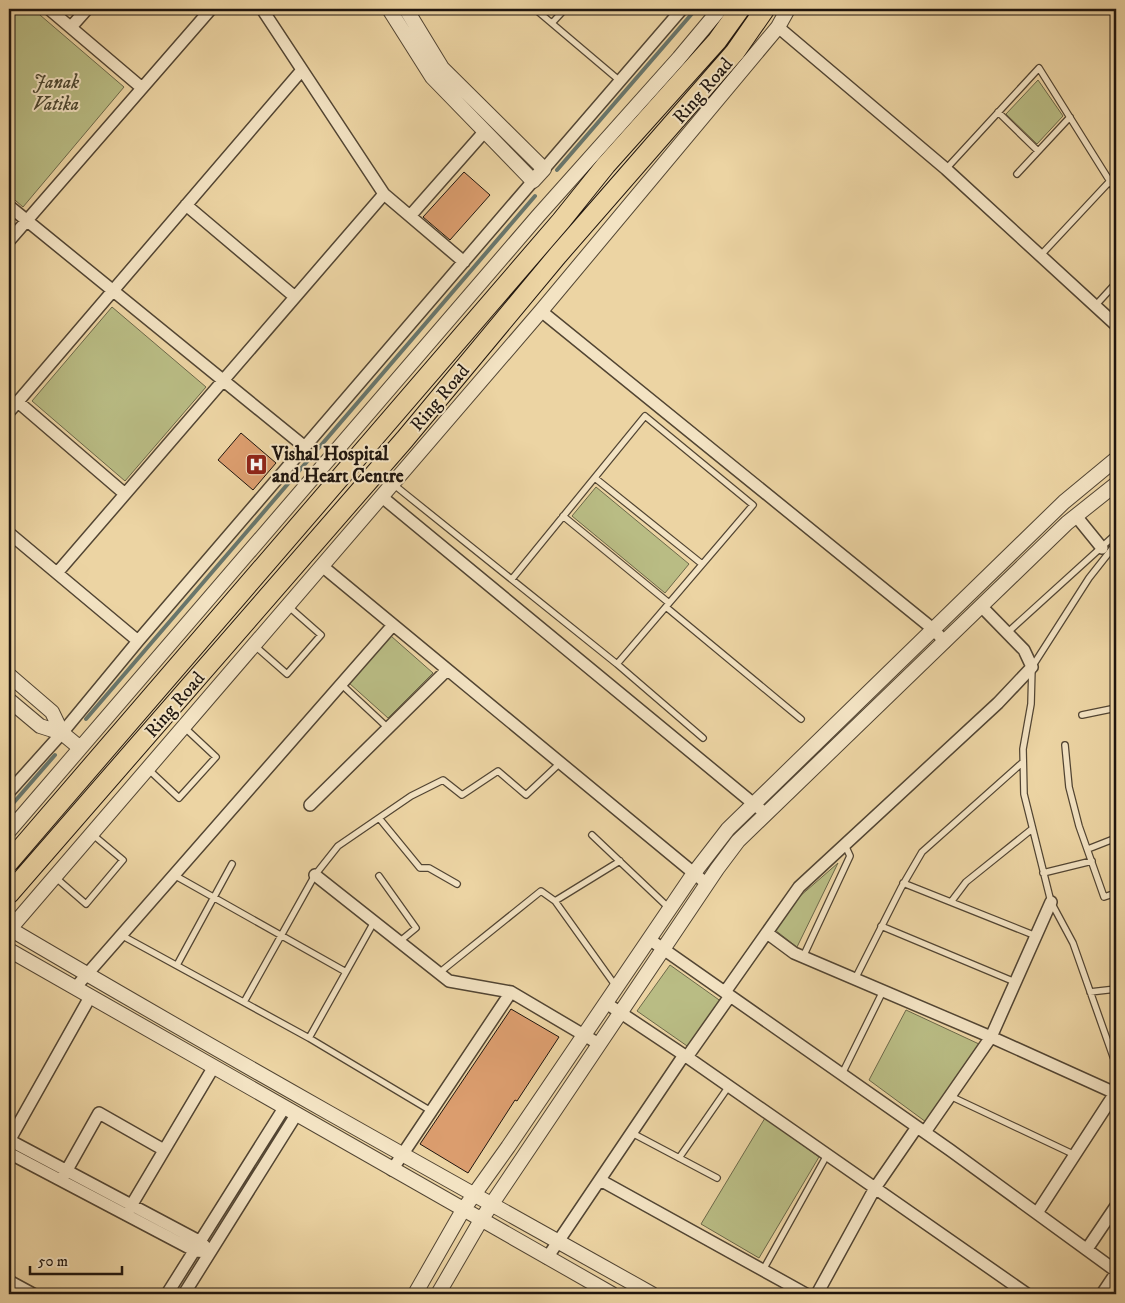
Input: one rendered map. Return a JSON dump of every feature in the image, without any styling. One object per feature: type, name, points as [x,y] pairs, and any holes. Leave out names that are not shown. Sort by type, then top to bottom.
[{"type":"highway","name":"Ring Road","points":[[9,862],[548,236],[606,165],[717,41],[740,9]]},
{"type":"highway","name":"Ring Road","points":[[9,894],[405,439],[558,255],[735,52],[764,9]]},
{"type":"street","points":[[49,9],[142,88]]},
{"type":"street","points":[[71,27],[86,9]]},
{"type":"street","points":[[9,242],[211,9]]},
{"type":"street","points":[[262,9],[384,194],[464,262]]},
{"type":"street","points":[[389,9],[432,77],[533,181]]},
{"type":"street","points":[[406,9],[442,68],[544,169]]},
{"type":"street","points":[[9,830],[538,216],[679,58],[720,9]]},
{"type":"street","points":[[652,1294],[402,1155],[10,930],[542,311],[778,26],[788,9]]},
{"type":"street","points":[[9,792],[62,733],[138,641],[620,81],[678,10]]},
{"type":"street","points":[[778,26],[946,169],[1116,325]]},
{"type":"street","points":[[9,412],[302,70]]},
{"type":"street","points":[[410,216],[485,132]]},
{"type":"street","points":[[56,573],[384,194]]},
{"type":"street","points":[[186,205],[295,297]]},
{"type":"street","points":[[9,206],[305,447]]},
{"type":"street","points":[[542,311],[933,629],[945,642]]},
{"type":"street","points":[[18,402],[125,494]]},
{"type":"street","points":[[415,1294],[463,1210],[694,873],[728,829],[1064,502],[1116,459]]},
{"type":"street","points":[[438,1294],[480,1220],[738,841],[1076,516],[1116,484]]},
{"type":"street","points":[[382,497],[766,814]]},
{"type":"street","points":[[1076,516],[1111,545]]},
{"type":"street","points":[[9,533],[138,641]]},
{"type":"street","points":[[322,566],[707,884]]},
{"type":"street","points":[[548,1258],[799,887],[998,703],[1032,667],[1024,650],[981,606]]},
{"type":"street","points":[[75,988],[393,625]]},
{"type":"street","points":[[310,805],[447,670]]},
{"type":"street","points":[[9,675],[52,712],[62,733],[79,748]]},
{"type":"street","points":[[9,700],[40,726],[62,733]]},
{"type":"street","points":[[315,875],[449,982],[511,992],[599,1044]]},
{"type":"street","points":[[817,1294],[874,1188],[950,1096],[991,1037],[1051,902]]},
{"type":"street","points":[[767,933],[794,953],[991,1037],[1116,1093],[1037,1213]]},
{"type":"street","points":[[649,939],[921,1130],[1116,1272],[1102,1294]]},
{"type":"street","points":[[9,950],[612,1294]]},
{"type":"street","points":[[392,1170],[511,992]]},
{"type":"street","points":[[90,997],[9,1141],[64,1176],[210,1252]]},
{"type":"street","points":[[606,1003],[729,1086],[1027,1294]]},
{"type":"street","points":[[129,1210],[213,1068]]},
{"type":"street","points":[[168,1294],[198,1246],[290,1112]]},
{"type":"street","points":[[184,1294],[290,1112]]},
{"type":"street","points":[[64,1176],[98,1113],[164,1150]]},
{"type":"street","points":[[9,1153],[64,1176]]},
{"type":"street","points":[[600,1180],[806,1294]]},
{"type":"street","points":[[1086,1249],[1116,1206]]},
{"type":"street","points":[[9,1280],[34,1294]]},
{"type":"lane","points":[[535,9],[620,81]]},
{"type":"lane","points":[[552,23],[565,9]]},
{"type":"lane","points":[[946,169],[1039,68],[1116,191]]},
{"type":"lane","points":[[998,112],[1038,150]]},
{"type":"lane","points":[[1017,174],[1070,117]]},
{"type":"lane","points":[[1040,256],[1110,181]]},
{"type":"lane","points":[[1095,306],[1116,283]]},
{"type":"lane","points":[[512,579],[645,416],[752,505],[617,664]]},
{"type":"lane","points":[[595,478],[702,564]]},
{"type":"lane","points":[[393,484],[617,664],[703,738]]},
{"type":"lane","points":[[563,516],[802,719]]},
{"type":"lane","points":[[1116,534],[1111,545],[1032,667],[1031,704],[1023,749],[1024,794],[1051,902],[1072,943],[1116,1064]]},
{"type":"lane","points":[[1007,633],[1111,545]]},
{"type":"lane","points":[[254,646],[287,674],[321,635],[288,606]]},
{"type":"lane","points":[[341,684],[388,728]]},
{"type":"lane","points":[[1082,715],[1116,708]]},
{"type":"lane","points":[[148,769],[178,798],[216,757],[184,727]]},
{"type":"lane","points":[[1065,745],[1069,787],[1088,849],[1104,897],[1115,893],[1116,901]]},
{"type":"lane","points":[[855,979],[922,852],[1023,762]]},
{"type":"lane","points":[[244,1002],[315,875],[338,846],[411,796],[443,780],[462,795],[498,771],[526,795],[560,763]]},
{"type":"lane","points":[[378,818],[420,868],[429,868],[457,884]]},
{"type":"lane","points":[[951,902],[966,882],[1032,829]]},
{"type":"lane","points":[[55,877],[86,904],[99,890],[124,860],[92,834]]},
{"type":"lane","points":[[592,835],[670,909]]},
{"type":"lane","points":[[1088,849],[1116,838]]},
{"type":"lane","points":[[803,956],[850,856],[845,845]]},
{"type":"lane","points":[[556,901],[620,861]]},
{"type":"lane","points":[[1043,873],[1092,861]]},
{"type":"lane","points":[[177,966],[232,864]]},
{"type":"lane","points":[[174,875],[346,972]]},
{"type":"lane","points":[[379,876],[416,928],[399,942]]},
{"type":"lane","points":[[904,883],[1036,936]]},
{"type":"lane","points":[[439,974],[541,891],[556,901],[617,987]]},
{"type":"lane","points":[[309,1038],[374,922]]},
{"type":"lane","points":[[882,926],[1015,982]]},
{"type":"lane","points":[[121,935],[309,1038],[432,1111]]},
{"type":"lane","points":[[1090,992],[1116,989]]},
{"type":"lane","points":[[842,1074],[883,991]]},
{"type":"lane","points":[[679,1158],[729,1086]]},
{"type":"lane","points":[[950,1096],[1075,1156]]},
{"type":"lane","points":[[632,1132],[717,1178]]},
{"type":"lane","points":[[763,1270],[827,1155]]},
{"type":"green space","name":"Janak Vatika","points":[[9,9],[33,9],[124,87],[23,207],[9,195]]},
{"type":"green space","points":[[1038,80],[1063,116],[1037,144],[1006,114]]},
{"type":"green space","points":[[112,307],[206,387],[125,481],[32,401]]},
{"type":"green space","points":[[596,487],[689,564],[665,593],[572,516]]},
{"type":"green space","points":[[391,636],[433,673],[388,718],[349,683]]},
{"type":"green space","points":[[838,863],[797,947],[775,930],[799,897]]},
{"type":"green space","points":[[670,965],[722,1002],[690,1048],[637,1011]]},
{"type":"green space","points":[[906,1010],[979,1044],[926,1122],[869,1080]]},
{"type":"green space","points":[[765,1118],[819,1157],[759,1258],[701,1224]]},
{"type":"building","points":[[464,172],[490,195],[450,240],[423,217]]},
{"type":"building","points":[[241,433],[276,463],[253,490],[218,460]]},
{"type":"building","points":[[511,1009],[559,1037],[517,1101],[515,1100],[468,1173],[420,1144]]},
{"type":"waterway","points":[[557,170],[696,9]]},
{"type":"waterway","points":[[86,719],[535,196]]},
{"type":"waterway","points":[[9,808],[55,755]]},
{"type":"place","name":"Vishal Hospital and Heart Centre","points":[[256,464]]}]
